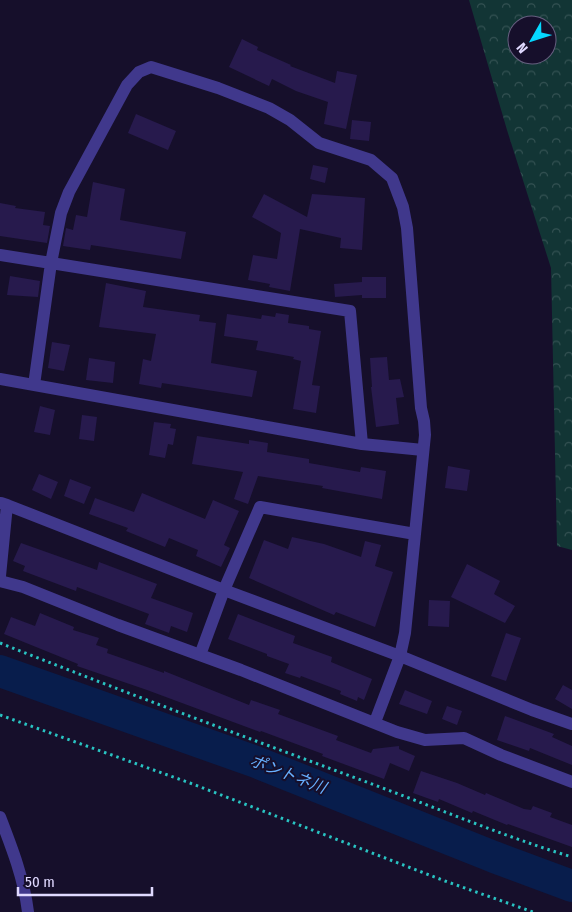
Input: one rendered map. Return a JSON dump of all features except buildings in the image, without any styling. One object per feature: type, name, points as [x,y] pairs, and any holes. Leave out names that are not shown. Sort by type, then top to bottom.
[{"type":"street","points":[[34,385],[51,263],[61,213],[69,192],[127,84],[139,72],[151,67],[218,88],[269,108],[290,120],[319,143],[371,160],[392,178],[397,187],[407,228],[420,408],[424,421],[423,450],[405,633],[400,656],[375,722]]},
{"type":"street","points":[[0,255],[350,311],[362,444]]},
{"type":"street","points":[[0,379],[362,444],[423,450]]},
{"type":"street","points":[[0,576],[3,503],[572,724]]},
{"type":"street","points":[[200,655],[224,590],[260,507],[415,534]]},
{"type":"street","points":[[0,581],[200,655],[397,732],[425,740],[464,738],[501,755],[572,782]]},
{"type":"street","points":[[0,817],[18,866],[28,912]]},
{"type":"path","points":[[0,644],[504,835],[572,857]]},
{"type":"path","points":[[0,714],[190,783],[445,881],[533,912]]},
{"type":"green space","points":[[469,0],[572,0],[572,550],[557,546],[551,268],[507,130]]},
{"type":"waterway","name":"ポントネ川","points":[[0,671],[256,762],[572,886]]}]
